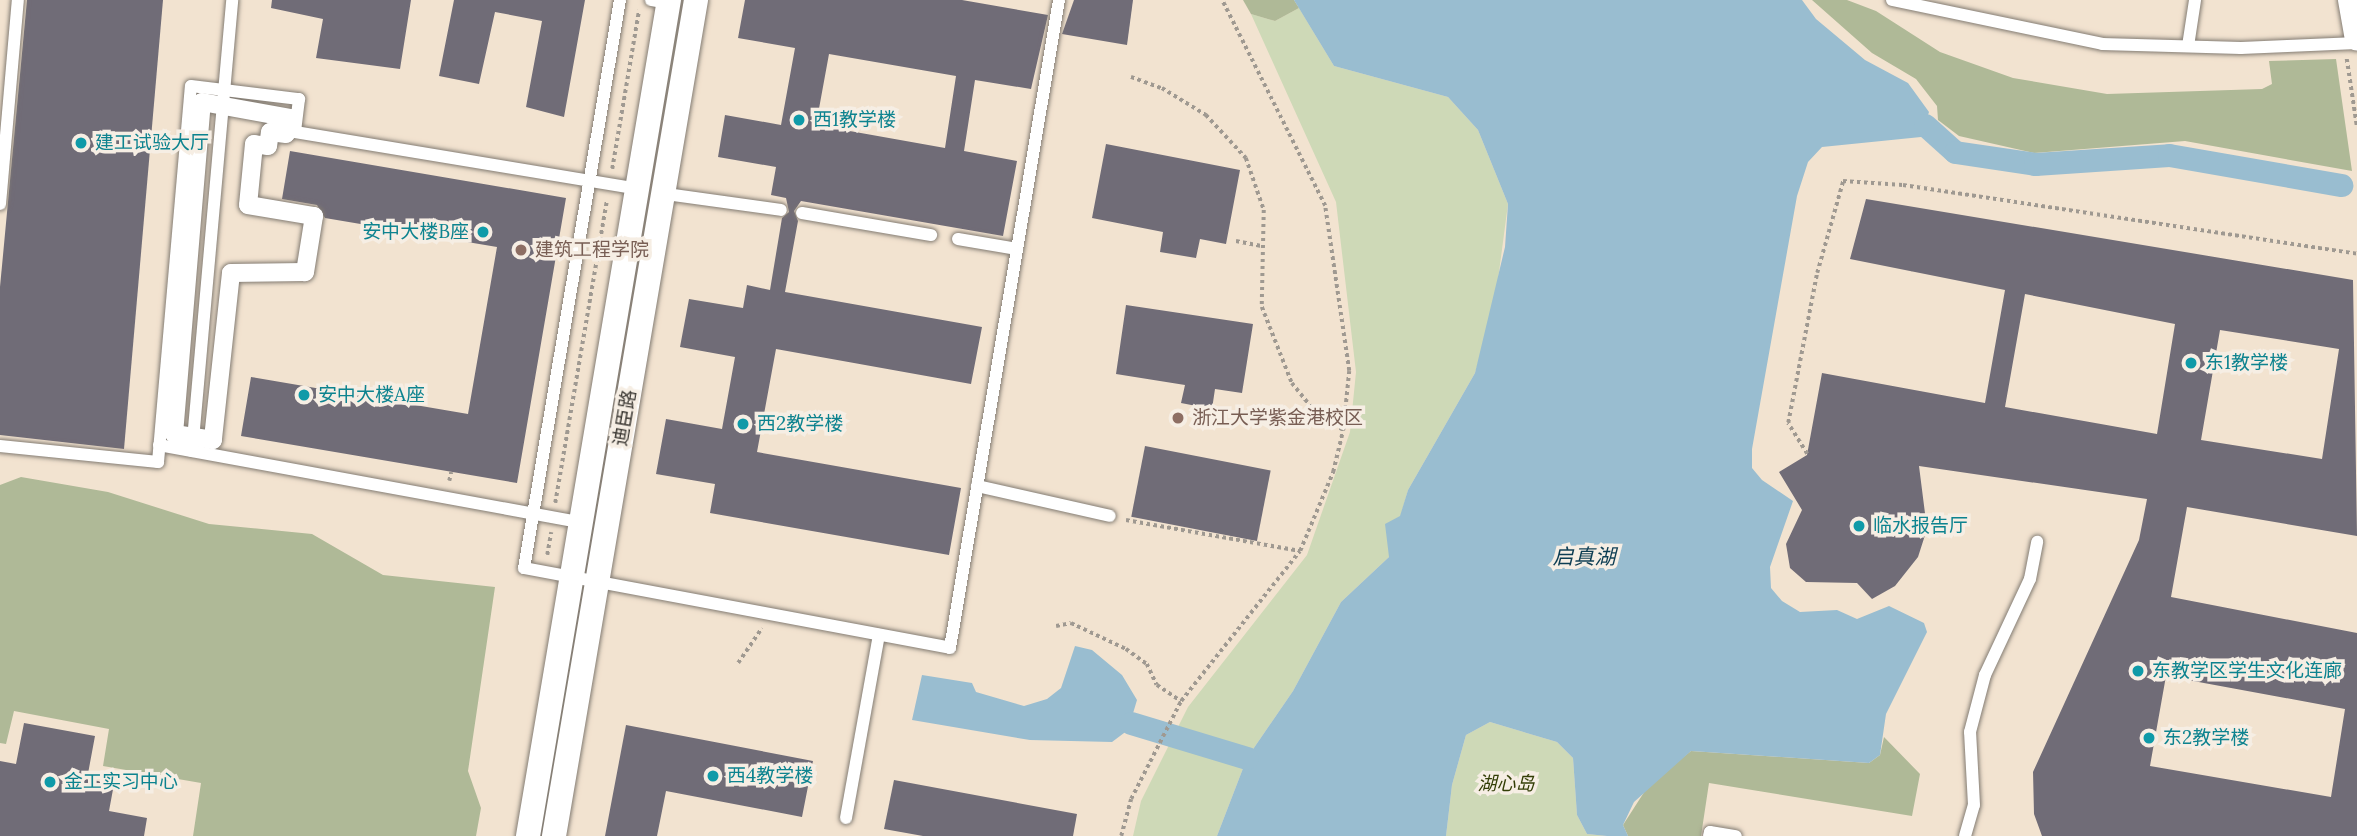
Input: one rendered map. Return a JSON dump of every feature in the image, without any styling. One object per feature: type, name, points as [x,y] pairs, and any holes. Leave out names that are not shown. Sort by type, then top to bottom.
[{"type":"street","name":"迪臣路","points":[[554,836],[696,0]]},
{"type":"street","points":[[2350,0],[2353,41]]},
{"type":"street","name":"迪臣路","points":[[528,836],[638,189],[662,1]]},
{"type":"street","points":[[224,98],[290,118],[286,134],[270,132],[268,146],[254,144],[248,205],[314,216],[305,272],[231,273],[213,440],[193,444],[174,434],[202,102],[224,98]]},
{"type":"lane","points":[[0,204],[18,0]]},
{"type":"lane","points":[[224,98],[232,0]]},
{"type":"lane","points":[[620,0],[524,568],[950,648],[1059,0]]},
{"type":"lane","points":[[1892,0],[2102,44],[2188,46],[2353,41]]},
{"type":"lane","points":[[2188,46],[2195,0]]},
{"type":"lane","points":[[0,446],[158,462],[191,86],[224,98],[299,99],[295,132],[781,210]]},
{"type":"lane","points":[[802,213],[931,235]]},
{"type":"lane","points":[[958,239],[1017,249]]},
{"type":"lane","points":[[159,445],[193,444],[582,523]]},
{"type":"lane","points":[[977,486],[1110,516]]},
{"type":"lane","points":[[1965,836],[1974,805],[1970,732],[1985,675],[2030,579],[2037,542]]},
{"type":"lane","points":[[846,818],[879,635]]},
{"type":"lane","points":[[1709,836],[1736,836]]},
{"type":"path","points":[[544,571],[641,0]]},
{"type":"path","points":[[1121,836],[1131,799],[1181,701],[1300,551],[1332,472],[1343,430],[1349,371],[1325,206],[1222,0]]},
{"type":"path","points":[[2353,41],[2357,126]]},
{"type":"path","points":[[1130,77],[1162,88],[1206,115],[1247,158],[1264,210],[1262,307],[1292,383],[1316,413],[1343,430]]},
{"type":"path","points":[[1807,454],[1788,423],[1817,273],[1843,181],[1903,185],[2357,254]]},
{"type":"path","points":[[1237,241],[1262,246]]},
{"type":"path","points":[[1110,516],[1300,551]]},
{"type":"path","points":[[738,663],[755,645],[769,613]]},
{"type":"path","points":[[1056,626],[1071,623],[1126,649],[1147,664],[1157,685],[1181,701]]},
{"type":"shaded area","name":"浙江大学紫金港校区","points":[[0,0],[2357,0],[2357,836],[0,836]]},
{"type":"green space","points":[[1243,0],[1294,0],[1299,8],[1275,21],[1251,14]]},
{"type":"green space","points":[[1812,0],[1847,0],[1876,11],[1940,52],[2013,78],[2107,94],[2262,89],[2272,84],[2269,61],[2336,59],[2352,171],[2185,141],[2034,153],[1959,136],[1938,120],[1937,106],[1916,79],[1872,53]]},
{"type":"green space","points":[[1299,8],[1334,66],[1448,97],[1478,130],[1508,204],[1494,310],[1475,373],[1408,490],[1389,557],[1341,602],[1293,691],[1247,758],[1217,836],[1133,836],[1141,801],[1188,707],[1307,555],[1350,432],[1356,372],[1336,202],[1251,14],[1275,21]]},
{"type":"green space","points":[[21,477],[108,492],[209,524],[312,534],[383,575],[495,587],[468,771],[481,808],[476,836],[193,836],[201,783],[103,766],[109,729],[14,711],[6,744],[0,743],[0,485]]},
{"type":"green space","name":"湖心岛","points":[[1490,722],[1557,742],[1573,758],[1577,815],[1587,834],[1607,836],[1446,836],[1452,785],[1466,735]]},
{"type":"green space","points":[[1884,737],[1920,774],[1912,816],[1709,783],[1701,836],[1628,836],[1623,825],[1650,783],[1691,751],[1869,763],[1880,755]]},
{"type":"water","name":"启真湖","points":[[1294,0],[1802,0],[1816,19],[1865,60],[1908,83],[1929,112],[1921,137],[1822,147],[1808,162],[1797,196],[1752,449],[1752,468],[1762,480],[1793,501],[1770,567],[1771,588],[1782,601],[1800,612],[1837,610],[1857,619],[1889,606],[1924,623],[1927,632],[1886,714],[1880,755],[1869,763],[1691,751],[1634,802],[1623,825],[1628,836],[1607,836],[1587,834],[1577,815],[1573,758],[1557,742],[1490,722],[1466,735],[1452,785],[1446,836],[1217,836],[1247,758],[1293,691],[1341,602],[1389,557],[1385,524],[1400,516],[1408,490],[1475,373],[1505,247],[1508,204],[1478,130],[1448,97],[1334,66]]},
{"type":"water","points":[[1075,646],[1092,650],[1122,675],[1137,700],[1128,730],[1112,742],[1030,740],[912,720],[922,675],[972,683],[976,692],[1024,706],[1047,699],[1061,688]]},
{"type":"building","name":"建工试验大厅","points":[[27,0],[163,0],[124,449],[0,435],[0,287]]},
{"type":"building","points":[[272,0],[411,0],[400,69],[316,58],[323,19],[271,8]]},
{"type":"building","points":[[454,0],[585,0],[564,117],[526,107],[542,21],[495,12],[479,84],[439,76]]},
{"type":"building","points":[[745,0],[962,0],[1048,15],[1031,89],[975,80],[964,151],[1017,161],[1003,236],[801,201],[794,211],[798,221],[785,292],[982,327],[971,384],[776,349],[757,452],[961,488],[949,555],[710,513],[715,484],[656,474],[666,419],[722,429],[735,357],[680,347],[689,299],[743,308],[747,285],[770,290],[782,218],[789,212],[786,198],[771,195],[776,167],[718,157],[725,115],[781,125],[795,48],[738,38]],"holes":[[[829,54],[956,76],[945,148],[816,125]]]},
{"type":"building","points":[[1074,0],[1133,0],[1127,45],[1062,34]]},
{"type":"building","points":[[1106,144],[1240,170],[1226,244],[1200,239],[1196,258],[1160,252],[1163,232],[1092,218]]},
{"type":"building","points":[[290,151],[566,198],[517,483],[241,436],[251,377],[468,414],[497,247],[325,218],[317,205],[282,199]]},
{"type":"building","points":[[1866,199],[2353,280],[2357,536],[2187,507],[2171,597],[2357,633],[2357,836],[2042,836],[2034,814],[2033,772],[2139,540],[2147,499],[1919,466],[1927,529],[1918,557],[1895,586],[1872,599],[1857,583],[1806,582],[1790,568],[1786,544],[1802,510],[1779,472],[1807,455],[1822,373],[1985,403],[2005,290],[1850,259]],"holes":[[[2025,294],[2175,324],[2157,434],[2005,407]],[[2220,330],[2339,349],[2322,459],[2201,440]],[[2166,676],[2345,709],[2331,797],[2150,766]]]},
{"type":"building","points":[[1126,305],[1253,324],[1242,393],[1215,389],[1212,409],[1181,403],[1185,385],[1116,374]]},
{"type":"building","points":[[1145,446],[1271,470],[1257,541],[1131,517]]},
{"type":"building","name":"金工实习中心","points":[[24,723],[95,736],[87,779],[114,784],[109,811],[147,818],[144,836],[0,836],[0,761],[16,764]]},
{"type":"building","name":"西4教学楼","points":[[626,725],[813,761],[802,817],[666,791],[657,836],[605,836]]},
{"type":"building","points":[[894,780],[1077,814],[1073,836],[923,836],[884,829]]},
{"type":"waterway","points":[[1925,125],[1955,152],[2035,164],[2169,155],[2341,185]]},
{"type":"waterway","points":[[1131,723],[1247,758]]},
{"type":"place","name":"西1教学楼","points":[[799,120]]},
{"type":"place","name":"建工试验大厅","points":[[81,143]]},
{"type":"place","name":"安中大楼B座","points":[[483,232]]},
{"type":"place","name":"建筑工程学院","points":[[521,250]]},
{"type":"place","name":"东1教学楼","points":[[2191,363]]},
{"type":"place","name":"安中大楼A座","points":[[304,395]]},
{"type":"place","name":"浙江大学紫金港校区","points":[[1178,418]]},
{"type":"place","name":"西2教学楼","points":[[743,424]]},
{"type":"place","name":"临水报告厅","points":[[1859,526]]},
{"type":"place","name":"东教学区学生文化连廊","points":[[2138,671]]},
{"type":"place","name":"东2教学楼","points":[[2149,738]]},
{"type":"place","name":"西4教学楼","points":[[713,776]]},
{"type":"place","name":"金工实习中心","points":[[50,782]]}]
